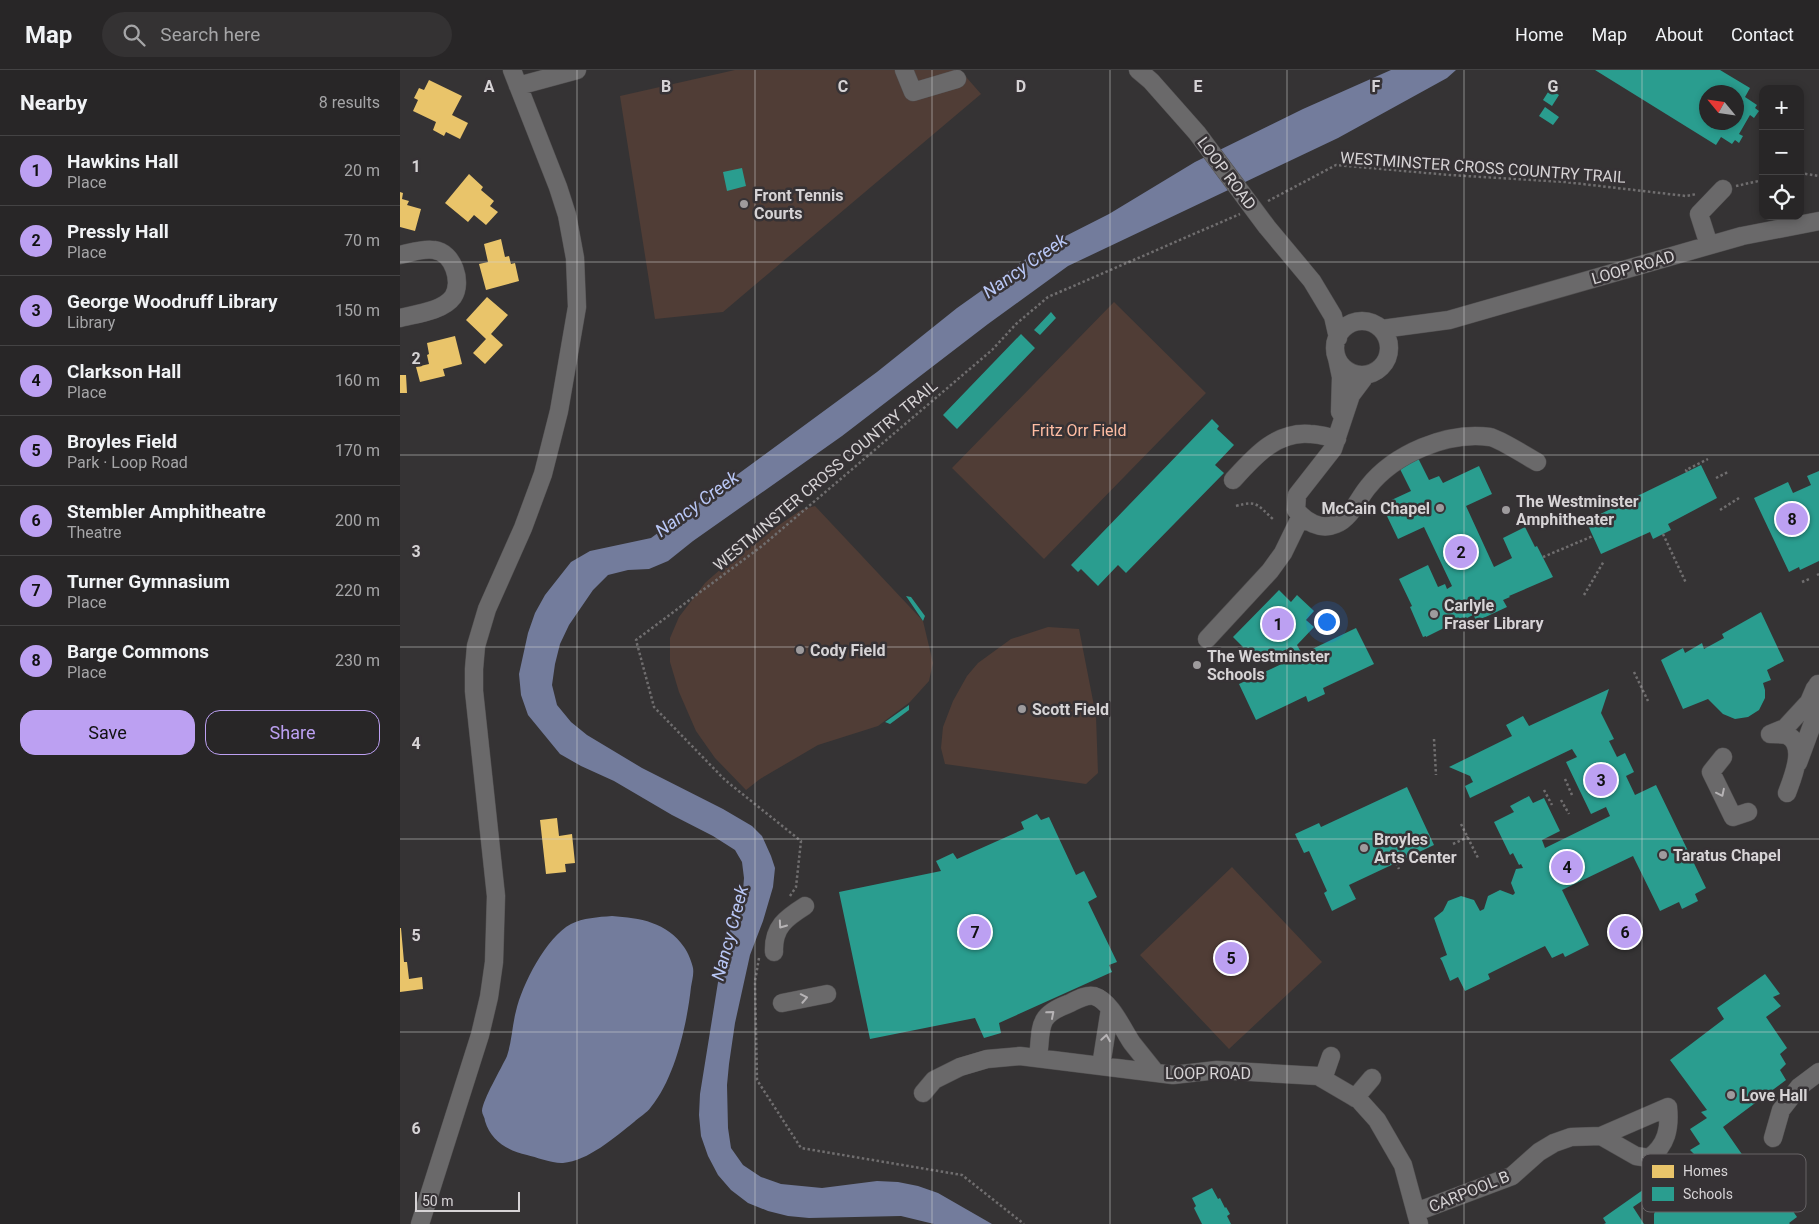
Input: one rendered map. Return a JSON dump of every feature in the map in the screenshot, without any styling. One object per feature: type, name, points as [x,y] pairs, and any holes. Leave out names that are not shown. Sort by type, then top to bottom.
[{"type":"street","points":[[420,1224],[480,1034],[489,997],[494,962],[496,896],[474,691],[476,646],[487,609],[523,528],[543,474],[559,411],[576,307],[576,258],[567,215],[558,187],[515,78],[577,70]]},
{"type":"street","points":[[904,70],[913,92],[957,79]]},
{"type":"street","name":"LOOP ROAD","points":[[1138,70],[1151,81],[1197,133],[1268,227],[1312,281],[1333,316],[1338,338]]},
{"type":"street","points":[[1709,245],[1699,214],[1723,188]]},
{"type":"street","name":"LOOP ROAD","points":[[1382,330],[1449,320],[1742,236],[1819,221]]},
{"type":"street","points":[[400,255],[435,250],[446,256],[454,268],[458,283],[453,297],[441,306],[400,318]]},
{"type":"street","name":"LOOP ROAD","points":[[1312,281],[1322,285],[1336,303],[1349,314],[1364,321]]},
{"type":"street","name":"LOOP ROAD","points":[[1388,354],[1396,344],[1408,336],[1434,329],[1449,320]]},
{"type":"street","points":[[1337,358],[1342,366],[1349,371],[1357,374],[1366,374],[1380,368],[1385,362],[1389,345],[1387,337],[1377,325],[1364,321],[1348,325],[1342,330],[1338,338],[1336,351],[1337,358],[1342,377],[1338,434]]},
{"type":"street","points":[[1366,374],[1352,395],[1333,449],[1297,495],[1296,510],[1305,520],[1313,524],[1326,526],[1336,524],[1348,515],[1382,471],[1416,450],[1459,437],[1492,437],[1537,462]]},
{"type":"street","points":[[1233,480],[1254,458],[1272,443],[1289,435],[1338,434]]},
{"type":"street","points":[[1207,639],[1270,572],[1283,553],[1301,516]]},
{"type":"street","points":[[1798,763],[1797,750],[1793,741],[1786,735],[1770,734],[1785,728],[1809,702],[1818,681]]},
{"type":"street","points":[[1787,793],[1815,717],[1818,681]]},
{"type":"street","points":[[1723,757],[1712,772],[1733,817],[1748,812]]},
{"type":"street","points":[[767,952],[782,922],[805,906]]},
{"type":"street","points":[[782,1003],[827,994]]},
{"type":"street","points":[[1038,1058],[1042,1022],[1053,1010],[1087,996],[1094,996],[1110,1009],[1156,1073]]},
{"type":"street","points":[[1101,1066],[1110,1009]]},
{"type":"street","name":"LOOP ROAD","points":[[923,1093],[934,1080],[960,1066],[996,1058],[1020,1056],[1156,1073],[1174,1074],[1217,1070],[1318,1076],[1355,1098],[1376,1120],[1403,1165],[1418,1218]]},
{"type":"street","points":[[1323,1079],[1331,1056]]},
{"type":"street","points":[[1773,1138],[1781,1110],[1799,1087],[1819,1072]]},
{"type":"street","points":[[1355,1098],[1372,1078]]},
{"type":"street","name":"CARPOOL B","points":[[1418,1218],[1512,1176],[1539,1152],[1554,1143],[1571,1138],[1601,1136]]},
{"type":"path","name":"WESTMINSTER CROSS COUNTRY TRAIL","points":[[785,902],[796,888],[801,841],[725,780],[654,707],[636,640],[762,546],[992,350],[1016,324],[1048,297],[1254,208],[1336,165],[1450,176],[1565,182],[1686,196],[1759,181]]},
{"type":"path","points":[[1804,174],[1819,176]]},
{"type":"path","points":[[1687,472],[1686,470],[1708,459]]},
{"type":"path","points":[[1716,478],[1728,472]]},
{"type":"path","points":[[1720,510],[1739,498]]},
{"type":"path","points":[[1236,506],[1251,502],[1273,519]]},
{"type":"path","points":[[1663,534],[1686,583]]},
{"type":"path","points":[[1543,557],[1592,536]]},
{"type":"path","points":[[1584,595],[1604,560]]},
{"type":"path","points":[[1802,582],[1809,578]]},
{"type":"path","points":[[1634,672],[1648,701]]},
{"type":"path","points":[[1434,739],[1436,775]]},
{"type":"path","points":[[1565,779],[1572,795]]},
{"type":"path","points":[[1544,790],[1552,805]]},
{"type":"path","points":[[1561,800],[1569,814]]},
{"type":"path","points":[[1461,824],[1478,858]]},
{"type":"path","points":[[1453,844],[1468,837]]},
{"type":"path","points":[[1396,863],[1399,870]]},
{"type":"path","points":[[767,952],[755,981],[757,1080],[801,1148],[962,1175],[1024,1224]]},
{"type":"green space","name":"Front Tennis Courts","points":[[735,70],[960,70],[981,94],[723,312],[655,319],[620,96]]},
{"type":"green space","name":"Fritz Orr Field","points":[[1114,302],[1206,393],[1044,559],[952,468]]},
{"type":"green space","name":"Cody Field","points":[[815,506],[923,621],[933,663],[929,681],[910,702],[878,726],[818,745],[760,779],[746,790],[715,758],[696,731],[679,692],[670,662],[670,638],[679,617],[705,583],[740,552],[801,510]]},
{"type":"green space","name":"Scott Field","points":[[1048,627],[1079,629],[1096,716],[1098,773],[1086,784],[945,764],[941,748],[943,727],[953,701],[967,676],[978,663],[1011,639]]},
{"type":"green space","points":[[1232,867],[1322,962],[1229,1049],[1140,955]]},
{"type":"water","name":"Nancy Creek","points":[[1391,70],[1456,70],[1447,78],[1338,138],[1068,266],[988,324],[842,436],[693,541],[668,561],[649,569],[628,570],[608,575],[593,590],[569,625],[560,644],[552,685],[557,705],[571,722],[587,735],[642,768],[723,809],[752,826],[762,836],[775,868],[773,887],[750,955],[735,1023],[729,1064],[727,1085],[728,1128],[731,1148],[743,1165],[761,1177],[781,1184],[822,1188],[877,1181],[898,1182],[918,1186],[938,1193],[992,1224],[934,1224],[901,1216],[809,1218],[788,1216],[748,1203],[731,1190],[718,1175],[708,1156],[701,1136],[699,1115],[700,1094],[719,976],[734,915],[743,891],[742,862],[735,850],[713,836],[672,815],[614,781],[560,754],[528,715],[521,695],[519,674],[528,633],[535,613],[545,595],[571,562],[590,551],[651,538],[877,372],[957,308],[1040,249],[1109,214],[1195,162],[1303,109]]},
{"type":"water","points":[[612,916],[643,920],[670,932],[685,949],[692,963],[693,975],[683,1034],[667,1081],[647,1111],[610,1141],[582,1158],[559,1163],[513,1151],[501,1144],[491,1134],[482,1111],[507,1056],[516,1011],[529,975],[544,950],[562,930],[580,920]]},
{"type":"building: Homes","points":[[429,80],[462,96],[452,115],[468,123],[460,139],[446,132],[444,136],[433,130],[436,122],[413,111],[418,100],[414,98],[419,88],[424,90]]},
{"type":"building: Homes","points":[[469,174],[483,187],[481,190],[494,201],[490,206],[498,212],[486,225],[474,215],[468,222],[445,203]]},
{"type":"building: Homes","points":[[400,192],[403,193],[402,199],[409,201],[407,205],[421,209],[415,231],[400,227]]},
{"type":"building: Homes","points":[[501,239],[505,257],[509,256],[511,264],[515,263],[519,281],[486,290],[479,264],[488,262],[484,244]]},
{"type":"building: Homes","points":[[487,297],[508,315],[491,334],[503,345],[485,364],[473,353],[486,339],[466,320]]},
{"type":"building: Homes","points":[[455,336],[462,364],[443,369],[445,376],[420,382],[416,367],[429,364],[427,343]]},
{"type":"building: Homes","points":[[400,375],[406,375],[407,393],[400,393]]},
{"type":"building: Homes","points":[[557,818],[559,836],[572,834],[575,863],[565,864],[566,872],[546,874],[540,820]]},
{"type":"building: Homes","points":[[400,928],[404,962],[407,962],[409,979],[422,977],[423,989],[400,992]]},
{"type":"building: Schools","points":[[1595,70],[1720,70],[1750,88],[1745,97],[1757,105],[1755,108],[1759,111],[1754,118],[1750,115],[1744,125],[1744,85],[1699,85],[1699,130],[1741,130],[1739,134],[1743,136],[1739,143],[1735,140],[1732,144],[1721,137],[1716,145]]},
{"type":"building: Schools","points":[[1550,89],[1559,95],[1552,106],[1543,100]]},
{"type":"building: Schools","points":[[1545,107],[1559,117],[1553,125],[1539,116]]},
{"type":"building: Schools","points":[[742,168],[746,186],[727,191],[723,172]]},
{"type":"building: Schools","points":[[1051,312],[1056,318],[1040,335],[1034,330]]},
{"type":"building: Schools","points":[[1021,334],[1035,348],[957,429],[943,415]]},
{"type":"building: Schools","points":[[1212,419],[1219,426],[1217,429],[1234,445],[1215,465],[1224,473],[1126,573],[1118,565],[1098,586],[1081,569],[1078,572],[1071,565]]},
{"type":"building: Schools","points":[[1418,458],[1429,480],[1439,476],[1443,483],[1479,466],[1492,494],[1466,506],[1494,567],[1512,558],[1503,538],[1525,527],[1553,577],[1509,596],[1503,600],[1507,607],[1477,621],[1473,615],[1466,617],[1423,637],[1410,607],[1412,606],[1399,579],[1428,565],[1438,587],[1445,584],[1447,589],[1452,586],[1424,527],[1398,539],[1385,512],[1389,510],[1385,503],[1411,491],[1399,467]]},
{"type":"building: Schools","points":[[1701,465],[1717,498],[1668,524],[1671,530],[1653,539],[1650,532],[1601,554],[1586,521]]},
{"type":"building: Schools","points":[[1819,471],[1819,561],[1800,570],[1799,567],[1789,572],[1754,498],[1788,482],[1793,493],[1811,485],[1807,476]]},
{"type":"building: Schools","points":[[1279,590],[1291,602],[1297,595],[1314,611],[1306,620],[1314,627],[1297,645],[1302,654],[1356,628],[1374,664],[1323,688],[1325,694],[1308,702],[1306,696],[1256,720],[1239,684],[1292,659],[1287,649],[1261,662],[1256,653],[1245,658],[1241,654],[1245,649],[1233,637]]},
{"type":"building: Schools","points":[[906,596],[911,597],[925,616],[923,621]]},
{"type":"building: Schools","points":[[1761,612],[1784,661],[1767,670],[1771,680],[1763,683],[1765,698],[1759,710],[1748,717],[1735,719],[1723,714],[1708,699],[1683,709],[1661,660],[1683,648],[1685,653],[1702,643],[1704,649],[1724,638],[1722,634]]},
{"type":"building: Schools","points":[[1609,689],[1601,713],[1614,739],[1609,741],[1617,757],[1625,753],[1634,772],[1626,776],[1635,795],[1656,785],[1706,888],[1695,894],[1698,901],[1682,909],[1679,902],[1660,911],[1633,856],[1562,890],[1589,945],[1565,957],[1563,953],[1552,958],[1545,946],[1488,974],[1490,979],[1465,991],[1458,977],[1450,981],[1440,958],[1447,955],[1434,918],[1443,911],[1448,901],[1461,896],[1474,900],[1480,911],[1484,909],[1488,896],[1500,890],[1513,895],[1515,893],[1511,883],[1516,869],[1523,868],[1521,864],[1519,865],[1513,853],[1510,855],[1494,822],[1514,812],[1510,806],[1529,796],[1533,803],[1544,798],[1560,831],[1542,840],[1545,848],[1610,816],[1606,807],[1591,814],[1566,762],[1577,757],[1572,749],[1470,798],[1465,786],[1473,782],[1470,776],[1449,767],[1512,736],[1506,725],[1523,716],[1529,726]]},
{"type":"building: Schools","points":[[909,705],[909,710],[890,724],[885,722]]},
{"type":"building: Schools","name":"Broyles Arts Center","points":[[1407,787],[1434,845],[1349,885],[1356,899],[1332,911],[1324,893],[1327,891],[1309,851],[1304,853],[1295,834],[1319,823],[1321,827]]},
{"type":"building: Schools","points":[[1037,814],[1041,820],[1049,817],[1076,875],[1084,871],[1097,897],[1088,902],[1117,962],[1109,965],[1112,972],[999,1023],[1001,1033],[984,1038],[975,1018],[870,1039],[839,892],[941,871],[936,861],[953,853],[957,859],[1024,829],[1021,822]]},
{"type":"building: Schools","name":"Love Hall","points":[[1765,974],[1780,994],[1773,997],[1781,1006],[1766,1017],[1787,1048],[1780,1054],[1786,1064],[1780,1070],[1786,1080],[1723,1127],[1742,1154],[1694,1154],[1690,1150],[1700,1144],[1690,1129],[1707,1118],[1701,1112],[1707,1110],[1670,1060],[1724,1019],[1717,1008]]},
{"type":"building: Schools","points":[[1212,1188],[1230,1214],[1227,1216],[1231,1224],[1202,1224],[1194,1208],[1196,1206],[1192,1198]]},
{"type":"building: Schools","name":"Love Hall","points":[[1642,1191],[1642,1201],[1633,1207],[1644,1224],[1604,1224],[1606,1223],[1603,1218]]},
{"type":"building: Schools","name":"Love Hall","points":[[1655,1212],[1794,1212],[1797,1217],[1790,1224],[1654,1224]]},
{"type":"place","name":"Front Tennis Courts","points":[[744,204]]},
{"type":"place","name":"McCain Chapel","points":[[1440,508]]},
{"type":"place","name":"The Westminster Amphitheater","points":[[1506,510]]},
{"type":"place","name":"Barge Commons","points":[[1792,519]]},
{"type":"place","name":"Pressly Hall","points":[[1461,552]]},
{"type":"place","name":"Carlyle Fraser Library","points":[[1434,614]]},
{"type":"place","name":"Hawkins Hall","points":[[1278,624]]},
{"type":"place","name":"Cody Field","points":[[800,650]]},
{"type":"place","name":"The Westminster Schools","points":[[1197,665]]},
{"type":"place","name":"Scott Field","points":[[1022,709]]},
{"type":"place","name":"George Woodruff Library","points":[[1601,780]]},
{"type":"place","name":"Broyles Arts Center","points":[[1364,848]]},
{"type":"place","name":"Taratus Chapel","points":[[1663,855]]},
{"type":"place","name":"Clarkson Hall","points":[[1567,867]]},
{"type":"place","name":"Turner Gymnasium","points":[[975,932]]},
{"type":"place","name":"Stembler Amphitheatre","points":[[1625,932]]},
{"type":"place","name":"Broyles Field","points":[[1231,958]]},
{"type":"place","name":"Love Hall","points":[[1731,1095]]}]
